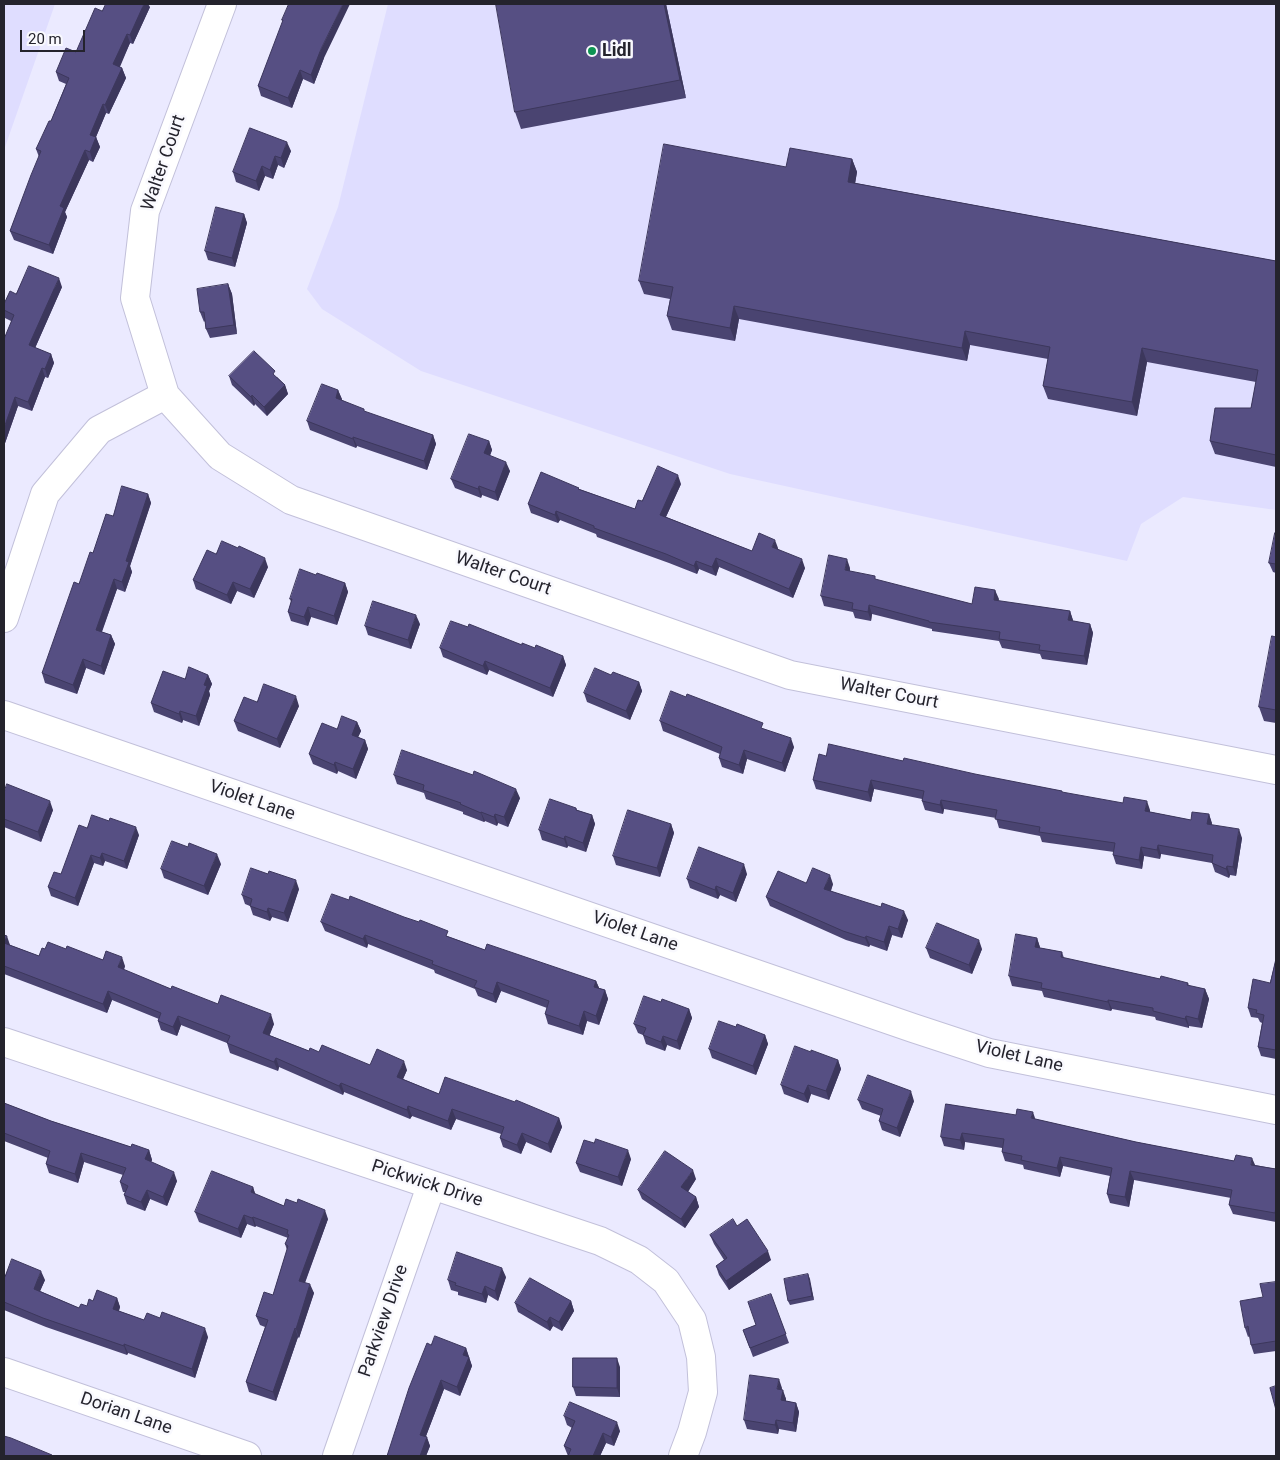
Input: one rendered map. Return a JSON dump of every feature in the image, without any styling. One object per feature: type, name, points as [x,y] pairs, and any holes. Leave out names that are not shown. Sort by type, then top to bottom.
[{"type":"street","name":"Walter Court","points":[[222,4],[145,211],[135,298],[165,395],[220,456],[291,500],[790,675],[1276,770]]},
{"type":"street","points":[[4,618],[45,494],[100,430],[165,395]]},
{"type":"street","name":"Violet Lane","points":[[4,715],[981,1050],[1276,1110]]},
{"type":"street","name":"Pickwick Drive","points":[[4,1042],[600,1242],[639,1260],[666,1281],[692,1320],[701,1357],[703,1392],[683,1456]]},
{"type":"street","name":"Parkview Drive","points":[[337,1456],[431,1186]]},
{"type":"street","name":"Dorian Lane","points":[[4,1372],[248,1456]]},
{"type":"shaded area","points":[[4,4],[55,4],[4,150]]},
{"type":"shaded area","points":[[388,4],[1276,4],[1276,510],[1183,497],[1141,524],[1127,561],[730,474],[421,371],[322,309],[307,289],[338,207]]},
{"type":"building","points":[[106,4],[144,4],[130,35],[127,34],[113,64],[122,68],[105,105],[103,104],[90,135],[96,137],[90,152],[85,150],[60,206],[64,208],[49,245],[10,231],[41,151],[36,149],[49,121],[51,121],[69,78],[56,72],[66,48],[76,52],[95,8],[102,11]]},
{"type":"building","points":[[289,4],[343,4],[321,49],[311,75],[300,70],[288,98],[258,86]]},
{"type":"building","name":"Lidl","points":[[496,4],[664,4],[680,80],[515,112]]},
{"type":"building","points":[[250,128],[287,142],[281,158],[275,156],[270,170],[262,166],[256,181],[233,172]]},
{"type":"building","points":[[664,144],[786,167],[790,148],[852,159],[848,182],[1276,261],[1276,455],[1210,441],[1215,408],[1251,408],[1258,370],[1142,348],[1132,402],[1043,386],[1050,347],[965,331],[962,348],[734,306],[730,328],[667,316],[673,287],[639,281]]},
{"type":"building","points":[[216,207],[244,214],[232,258],[205,251]]},
{"type":"building","points":[[29,266],[59,278],[29,345],[51,354],[45,369],[42,368],[28,402],[15,397],[4,428],[4,339],[14,315],[4,310],[4,304],[10,291],[16,294]]},
{"type":"building","points":[[228,284],[234,325],[206,329],[204,312],[200,312],[197,289]]},
{"type":"building","points":[[254,351],[275,371],[273,374],[285,385],[264,407],[229,376]]},
{"type":"building","points":[[322,384],[338,390],[336,398],[364,409],[364,411],[433,435],[424,461],[353,437],[353,439],[307,421]]},
{"type":"building","points":[[469,434],[489,441],[484,453],[506,462],[495,492],[479,486],[478,489],[451,479]]},
{"type":"building","points":[[658,466],[678,475],[660,515],[752,551],[759,533],[775,540],[772,547],[802,559],[789,589],[716,558],[712,567],[696,561],[694,566],[594,528],[594,526],[556,511],[555,515],[528,504],[541,472],[578,489],[635,509],[638,500],[642,501]]},
{"type":"building","points":[[122,486],[148,494],[126,561],[129,562],[122,582],[114,579],[96,630],[111,635],[101,666],[83,659],[73,685],[42,673],[74,582],[79,584],[90,552],[93,553],[106,514],[113,516]]},
{"type":"building","points":[[1276,534],[1276,564],[1269,563]]},
{"type":"building","points":[[222,541],[238,548],[239,546],[265,558],[250,589],[233,582],[227,595],[193,580],[207,550],[216,554]]},
{"type":"building","points":[[829,555],[847,559],[845,570],[875,576],[875,579],[972,604],[975,587],[995,590],[994,600],[1070,611],[1068,620],[1090,624],[1084,656],[1039,650],[1040,645],[999,639],[1000,632],[929,622],[869,605],[868,612],[852,609],[853,603],[821,596]]},
{"type":"building","points":[[300,569],[345,583],[334,616],[308,607],[304,617],[288,612],[292,599],[290,599]]},
{"type":"building","points":[[373,601],[416,615],[408,640],[365,626]]},
{"type":"building","points":[[451,621],[468,627],[469,624],[522,645],[522,643],[535,648],[536,645],[563,656],[550,688],[485,661],[483,666],[440,648]]},
{"type":"building","points":[[1272,636],[1276,637],[1276,710],[1259,707]]},
{"type":"building","points":[[189,667],[208,675],[204,685],[207,686],[196,716],[180,711],[179,714],[151,703],[163,671],[185,679]]},
{"type":"building","points":[[595,668],[611,675],[613,672],[639,682],[626,711],[584,693]]},
{"type":"building","points":[[264,684],[296,696],[277,739],[234,721],[244,697],[257,702]]},
{"type":"building","points":[[671,691],[686,697],[687,694],[763,723],[761,728],[791,738],[782,763],[744,750],[739,765],[719,758],[722,747],[660,721]]},
{"type":"building","points":[[342,716],[357,722],[352,735],[365,740],[353,769],[335,762],[334,765],[309,754],[322,723],[337,729]]},
{"type":"building","points":[[829,744],[903,761],[904,758],[1062,792],[1123,803],[1124,797],[1147,801],[1145,811],[1191,820],[1192,812],[1209,814],[1207,824],[1239,829],[1233,867],[1227,866],[1226,869],[1212,863],[1213,855],[1158,845],[1157,850],[1141,847],[1139,860],[1113,855],[1115,843],[1039,832],[1040,827],[995,819],[997,810],[941,800],[940,805],[922,801],[924,791],[871,780],[868,792],[813,780],[819,754],[826,756]]},
{"type":"building","points":[[402,750],[473,775],[474,771],[516,789],[504,817],[495,814],[494,817],[481,813],[461,803],[423,790],[424,785],[394,775]]},
{"type":"building","points":[[7,784],[50,801],[38,832],[4,819],[4,793]]},
{"type":"building","points":[[550,799],[592,815],[583,843],[565,836],[564,839],[539,830]]},
{"type":"building","points":[[628,810],[671,824],[657,868],[613,856]]},
{"type":"building","points":[[92,815],[109,821],[110,818],[136,827],[124,861],[102,853],[100,858],[91,855],[75,898],[48,887],[54,872],[61,874],[79,825],[87,828]]},
{"type":"building","points":[[172,841],[188,847],[189,843],[217,854],[204,886],[161,869]]},
{"type":"building","points":[[699,847],[744,864],[733,893],[716,886],[715,890],[687,879]]},
{"type":"building","points":[[251,868],[268,874],[269,871],[296,880],[284,913],[268,908],[267,912],[250,906],[252,899],[242,895]]},
{"type":"building","points":[[813,868],[830,875],[824,889],[881,907],[882,903],[904,911],[898,929],[889,926],[884,942],[866,936],[865,938],[843,931],[766,897],[778,871],[806,883]]},
{"type":"building","points":[[332,894],[349,900],[350,896],[404,917],[419,922],[420,920],[448,931],[446,936],[485,950],[487,944],[596,981],[594,987],[605,990],[596,1016],[584,1011],[579,1026],[545,1014],[549,1001],[497,982],[493,994],[474,987],[477,981],[432,964],[433,961],[365,935],[363,939],[321,922]]},
{"type":"building","points":[[937,923],[979,940],[969,965],[926,948]]},
{"type":"building","points":[[1016,934],[1037,938],[1035,947],[1062,952],[1061,957],[1160,979],[1161,976],[1205,989],[1198,1019],[1186,1016],[1185,1019],[1153,1011],[1153,1008],[1108,1000],[1108,1002],[1041,988],[1042,983],[1009,976]]},
{"type":"building","points":[[48,942],[66,949],[67,946],[103,960],[106,951],[122,957],[118,967],[171,989],[172,986],[218,1004],[221,995],[271,1014],[263,1033],[309,1051],[310,1048],[319,1052],[322,1045],[370,1065],[377,1049],[404,1061],[397,1077],[439,1094],[445,1077],[515,1102],[516,1100],[559,1118],[548,1144],[522,1133],[517,1145],[500,1138],[504,1127],[452,1109],[448,1121],[408,1106],[407,1110],[341,1083],[339,1086],[276,1058],[274,1062],[227,1043],[230,1036],[178,1016],[173,1027],[158,1021],[161,1013],[108,991],[103,1004],[4,966],[4,943],[39,956],[42,948],[45,949]]},
{"type":"building","points":[[1276,959],[1276,1050],[1258,1047],[1264,1015],[1256,1013],[1257,1010],[1248,1008],[1253,979],[1270,983]]},
{"type":"building","points":[[644,996],[661,1002],[662,999],[689,1009],[677,1041],[663,1036],[661,1042],[643,1035],[646,1028],[634,1024]]},
{"type":"building","points":[[719,1021],[736,1027],[737,1024],[765,1035],[753,1066],[709,1049]]},
{"type":"building","points":[[795,1046],[838,1060],[826,1091],[808,1085],[804,1094],[781,1085]]},
{"type":"building","points":[[868,1075],[911,1091],[897,1128],[879,1121],[883,1109],[858,1100]]},
{"type":"building","points":[[4,1103],[51,1121],[131,1147],[132,1144],[149,1150],[145,1159],[174,1172],[163,1197],[147,1190],[141,1202],[124,1195],[128,1186],[120,1182],[126,1168],[81,1153],[75,1174],[46,1164],[50,1151],[4,1133]]},
{"type":"building","points":[[946,1104],[1016,1115],[1017,1109],[1033,1112],[1031,1118],[1136,1142],[1234,1161],[1236,1155],[1252,1158],[1251,1165],[1276,1169],[1275,1213],[1229,1205],[1232,1190],[1130,1171],[1125,1197],[1107,1194],[1112,1168],[1060,1157],[1057,1168],[1021,1160],[1022,1156],[1002,1152],[1004,1139],[962,1133],[960,1140],[941,1137]]},
{"type":"building","points":[[596,1139],[628,1150],[618,1177],[576,1163],[584,1140],[594,1143]]},
{"type":"building","points":[[665,1151],[693,1170],[681,1187],[696,1197],[681,1219],[638,1190]]},
{"type":"building","points":[[212,1171],[253,1187],[251,1192],[284,1206],[286,1199],[297,1203],[298,1199],[325,1210],[299,1281],[310,1284],[273,1392],[246,1382],[268,1320],[256,1316],[264,1292],[273,1295],[288,1246],[285,1244],[289,1235],[287,1234],[288,1230],[244,1215],[238,1229],[195,1212]]},
{"type":"building","points":[[733,1219],[737,1226],[747,1219],[768,1251],[726,1281],[716,1266],[727,1258],[710,1235]]},
{"type":"building","points":[[457,1252],[502,1268],[495,1291],[485,1286],[482,1294],[455,1285],[456,1283],[448,1280]]},
{"type":"building","points":[[12,1259],[41,1271],[34,1289],[79,1308],[81,1304],[87,1306],[89,1299],[93,1301],[97,1290],[117,1298],[113,1309],[144,1320],[147,1313],[160,1318],[162,1312],[205,1328],[192,1369],[124,1344],[124,1346],[43,1318],[4,1302],[4,1275]]},
{"type":"building","points":[[808,1274],[812,1296],[788,1301],[784,1279]]},
{"type":"building","points":[[530,1278],[571,1301],[559,1322],[550,1317],[547,1322],[515,1303]]},
{"type":"building","points":[[1276,1282],[1276,1341],[1251,1345],[1248,1326],[1245,1328],[1240,1301],[1263,1297],[1260,1284]]},
{"type":"building","points":[[771,1294],[786,1334],[750,1348],[743,1330],[756,1325],[748,1302]]},
{"type":"building","points":[[435,1336],[466,1348],[463,1355],[469,1357],[457,1387],[441,1380],[420,1435],[427,1437],[420,1456],[387,1456],[409,1388],[427,1343],[431,1345]]},
{"type":"building","points":[[573,1358],[617,1358],[617,1388],[573,1387]]},
{"type":"building","points":[[750,1375],[779,1379],[777,1389],[783,1390],[781,1400],[796,1403],[793,1423],[776,1420],[775,1425],[744,1420]]},
{"type":"building","points":[[1276,1386],[1276,1410],[1270,1388]]},
{"type":"building","points":[[570,1402],[617,1422],[611,1437],[603,1433],[593,1456],[568,1456],[571,1449],[564,1446],[575,1421],[564,1416]]},
{"type":"building","points":[[4,1436],[11,1438],[52,1455],[4,1456]]},
{"type":"place","name":"Lidl","points":[[592,51]]}]
